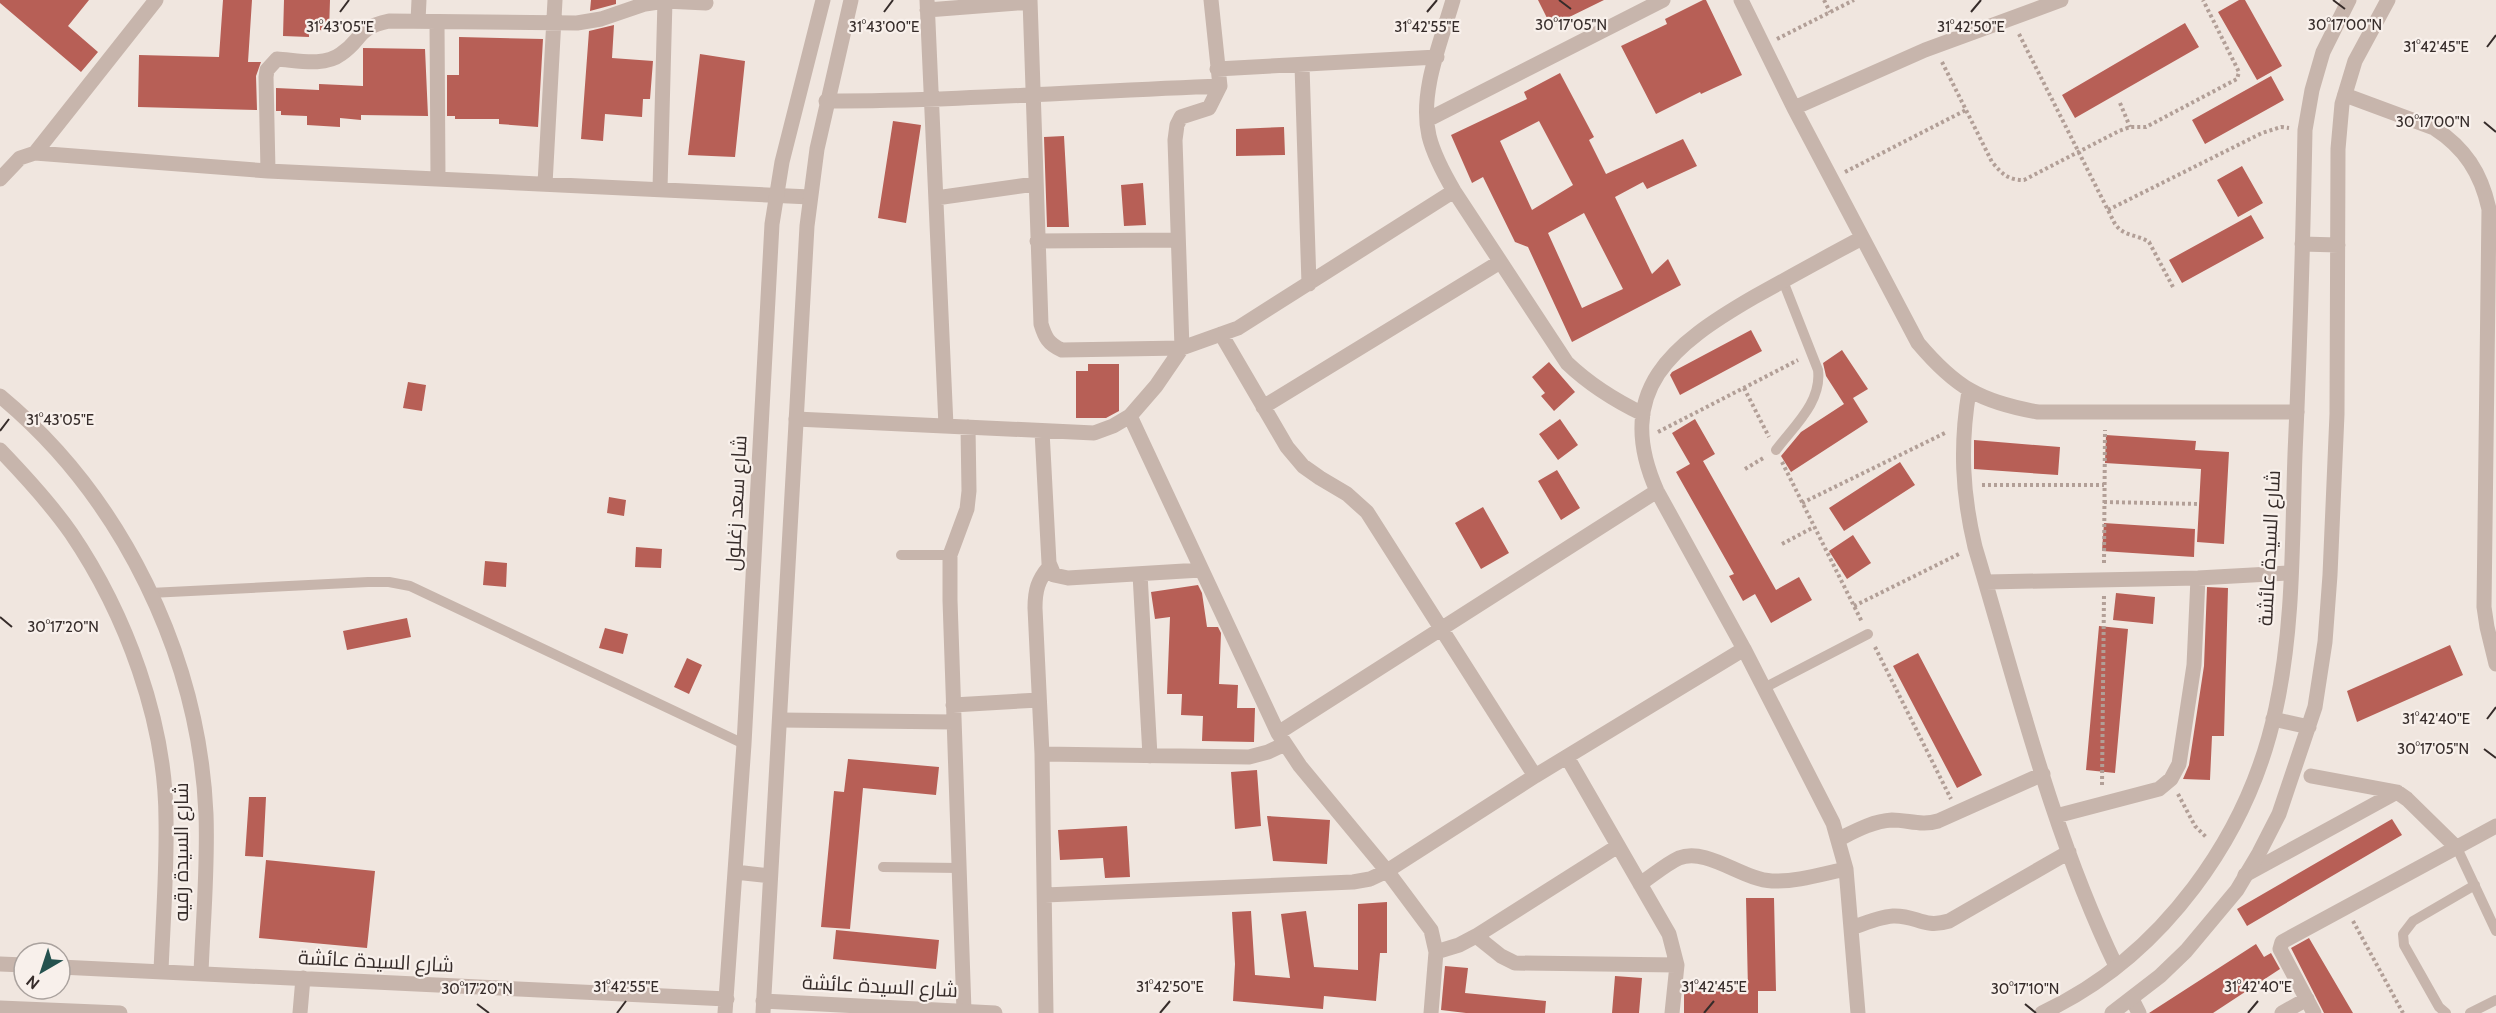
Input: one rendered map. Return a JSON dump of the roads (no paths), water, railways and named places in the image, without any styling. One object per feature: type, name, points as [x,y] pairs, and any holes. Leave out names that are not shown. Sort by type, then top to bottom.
[{"type":"street","points":[[35,153],[156,0]]},
{"type":"street","points":[[418,21],[419,0]]},
{"type":"street","points":[[545,184],[555,0]]},
{"type":"street","points":[[268,171],[266,77],[270,63],[277,59],[329,60],[340,55],[359,34],[373,24],[389,21],[554,23],[601,19],[645,4],[665,0],[706,3]]},
{"type":"street","points":[[660,189],[665,0]]},
{"type":"street","name":"شارع سعد زغلول","points":[[726,1006],[744,744],[776,195],[823,0]]},
{"type":"street","points":[[763,1007],[810,197],[826,101],[851,0]]},
{"type":"street","points":[[796,419],[1094,433],[1130,416],[1156,386],[1182,348],[1175,140],[1177,125],[1181,117],[1209,108],[1220,86],[1211,0]]},
{"type":"street","points":[[1453,0],[1429,85],[1427,120],[1429,136],[1439,164],[1454,191],[1567,363],[1587,382],[1610,398],[1643,414]]},
{"type":"street","points":[[1427,120],[1663,0]]},
{"type":"street","points":[[1741,0],[1794,108],[1918,343],[1941,370],[1969,391],[2002,405],[2038,412],[2297,412]]},
{"type":"street","points":[[1794,108],[1934,46],[2011,17],[2027,5],[2061,0]]},
{"type":"street","name":"شارع السيدة عائشة","points":[[2042,1013],[2085,989],[2116,966],[2174,912],[2199,881],[2221,848],[2241,809],[2258,768],[2273,719],[2286,640],[2290,573],[2305,130],[2312,90],[2323,52],[2349,0]]},
{"type":"street","points":[[2112,1013],[2136,1006],[2210,924],[2246,875],[2279,814],[2315,707],[2325,642],[2337,414],[2338,148],[2345,95],[2355,61],[2388,0]]},
{"type":"street","points":[[946,426],[927,5],[1030,1],[1041,324],[1046,339],[1053,346],[1062,350],[1182,348],[1221,334],[1256,318],[1454,191]]},
{"type":"street","points":[[437,22],[438,178]]},
{"type":"street","points":[[1217,69],[1437,57]]},
{"type":"street","points":[[1302,66],[1310,284]]},
{"type":"street","points":[[826,101],[931,101],[1034,93],[1220,86]]},
{"type":"street","points":[[2345,95],[2434,128],[2446,136],[2467,157],[2484,190],[2489,209],[2484,607],[2496,664]]},
{"type":"street","points":[[0,179],[20,158],[35,153],[268,171],[810,197]]},
{"type":"street","points":[[936,198],[1035,184]]},
{"type":"street","points":[[1858,1013],[1846,869],[1833,823],[1744,649],[1657,491],[1646,467],[1642,441],[1643,414],[1652,384],[1668,358],[1691,338],[1734,309],[1862,238]]},
{"type":"street","points":[[1037,241],[1178,240]]},
{"type":"street","points":[[2302,244],[2338,244]]},
{"type":"street","points":[[1263,407],[1500,262]]},
{"type":"street","points":[[1221,334],[1287,447],[1303,466],[1347,494],[1367,512],[1535,776]]},
{"type":"street","points":[[1969,391],[1964,424],[1963,485],[1975,547],[2056,816],[2092,916],[2116,966]]},
{"type":"street","name":"شارع السيدة رقيه","points":[[0,396],[22,415],[75,474],[112,524],[150,592],[168,634],[187,692],[200,753],[206,814],[201,973]]},
{"type":"street","points":[[1130,416],[1282,739],[1300,766],[1387,871],[1431,930],[1436,952],[1431,1013]]},
{"type":"street","points":[[964,1011],[950,555],[967,509],[968,427]]},
{"type":"street","points":[[1041,431],[1049,567],[1054,575],[1062,578],[1201,570]]},
{"type":"street","name":"شارع السيدة رقيه","points":[[0,450],[34,485],[65,525],[103,585],[129,641],[148,699],[160,758],[166,819],[161,971]]},
{"type":"street","points":[[1042,754],[1249,757],[1268,752],[1282,739],[1443,630],[1657,491]]},
{"type":"street","points":[[1046,1013],[1042,754],[1035,594],[1039,579],[1049,567]]},
{"type":"street","points":[[1986,582],[2198,578],[2290,573]]},
{"type":"street","points":[[1140,574],[1150,756]]},
{"type":"street","points":[[2056,816],[2158,789],[2171,780],[2179,764],[2194,665],[2198,578]]},
{"type":"street","points":[[1045,895],[1353,882],[1371,879],[1744,649]]},
{"type":"street","points":[[953,705],[1039,700]]},
{"type":"street","points":[[2273,719],[2309,728]]},
{"type":"street","points":[[780,720],[954,722]]},
{"type":"street","points":[[1567,757],[1669,934],[1677,965],[1672,1013]]},
{"type":"street","points":[[1839,839],[1875,823],[1889,820],[1929,824],[2043,774]]},
{"type":"street","points":[[2311,776],[2397,792],[2457,848]]},
{"type":"street","points":[[2246,875],[2397,792]]},
{"type":"street","points":[[2282,1013],[2310,1006],[2280,949],[2280,945],[2285,940],[2496,826]]},
{"type":"street","points":[[1436,952],[1476,936],[1618,846]]},
{"type":"street","points":[[1852,928],[1893,916],[1909,918],[1928,925],[1949,921],[2069,852]]},
{"type":"street","points":[[1640,884],[1678,859],[1688,856],[1707,859],[1741,873],[1771,881],[1846,869]]},
{"type":"street","points":[[735,872],[770,876]]},
{"type":"street","points":[[1476,936],[1515,963],[1677,965]]},
{"type":"street","name":"شارع السيدة عائشة","points":[[72,967],[303,978],[726,1006]]},
{"type":"street","points":[[300,1013],[303,978]]},
{"type":"street","name":"شارع السيدة عائشة","points":[[763,1007],[995,1013]]},
{"type":"street","points":[[0,1008],[120,1013]]},
{"type":"lane","points":[[1776,450],[1817,395],[1820,383],[1818,370],[1783,281]]},
{"type":"lane","points":[[901,555],[950,555]]},
{"type":"lane","points":[[150,592],[368,582],[410,586],[744,744]]},
{"type":"lane","points":[[1764,688],[1868,634]]},
{"type":"lane","points":[[2457,848],[2496,931]]},
{"type":"lane","points":[[882,867],[959,868]]},
{"type":"lane","points":[[2445,1013],[2404,945],[2403,934],[2413,921],[2475,885]]},
{"type":"lane","points":[[2470,1013],[2496,1000]]}]
